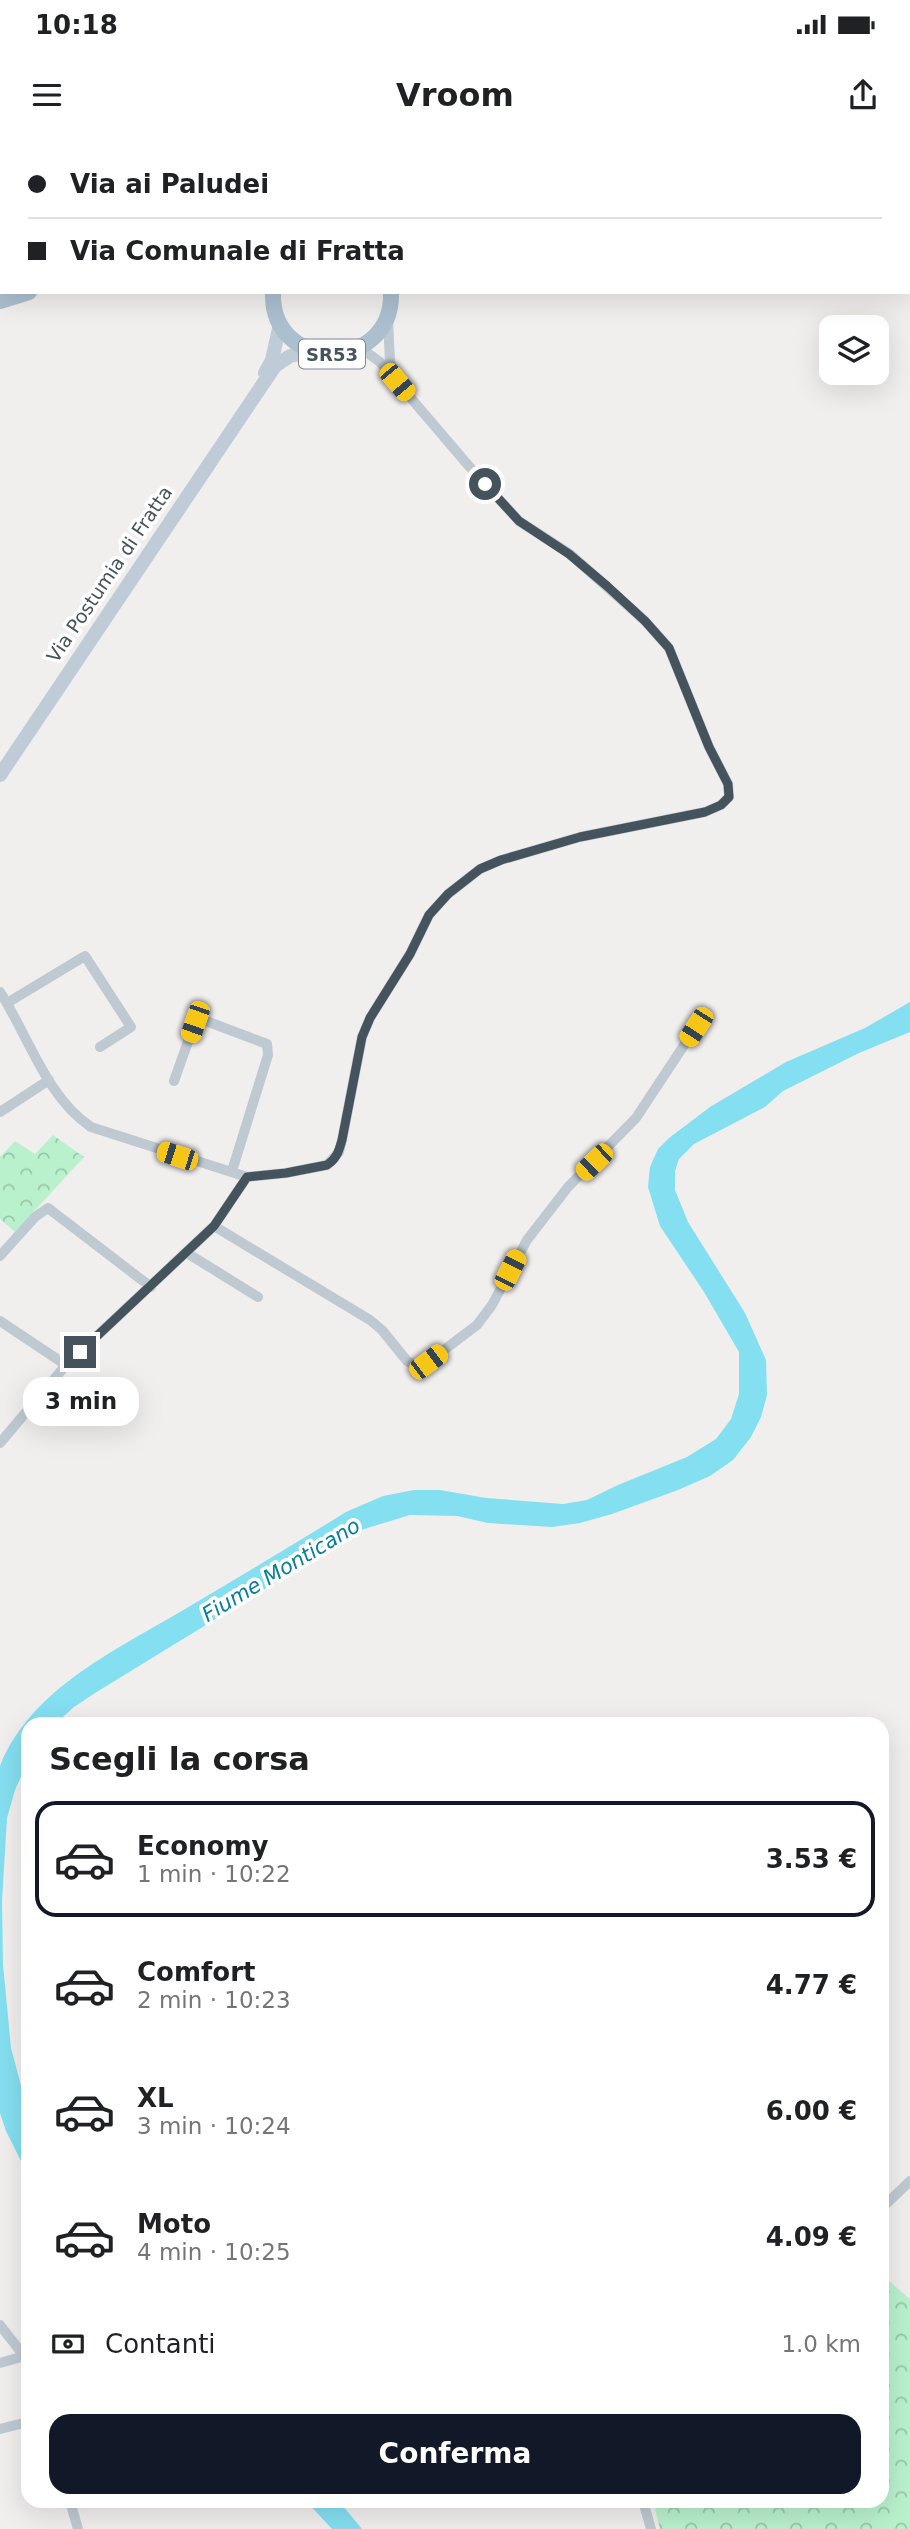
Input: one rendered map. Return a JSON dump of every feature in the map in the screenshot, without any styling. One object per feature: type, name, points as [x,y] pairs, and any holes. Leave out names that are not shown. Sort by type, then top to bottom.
[{"type":"main road","points":[[0,301],[23,294]]},
{"type":"main road","name":"SR53","points":[[273,294],[275,312],[280,324],[289,336],[312,351],[341,354],[355,350],[369,342],[388,316]]},
{"type":"main road","points":[[388,316],[391,294]]},
{"type":"main road","name":"Via Postumia di Fratta","points":[[254,396],[272,360],[280,324]]},
{"type":"main road","name":"Via Postumia di Fratta","points":[[0,775],[275,366],[290,356],[312,351]]},
{"type":"street","points":[[388,316],[390,362],[397,382]]},
{"type":"street","points":[[0,992],[49,1080],[82,1121],[91,1127],[247,1177],[327,1165],[339,1152],[362,1037],[370,1018],[390,988],[436,905],[464,880],[501,860],[580,837],[705,812],[726,802],[730,791],[669,648],[645,621],[569,554],[519,521],[374,358],[355,350]]},
{"type":"street","points":[[7,1003],[85,956],[131,1027],[100,1047]]},
{"type":"street","points":[[174,1082],[195,1022],[206,1021],[267,1044],[269,1050],[232,1171]]},
{"type":"street","points":[[214,1226],[370,1320],[382,1330],[407,1361],[413,1364],[428,1362],[483,1317],[527,1240],[568,1187],[636,1118],[696,1027]]},
{"type":"street","points":[[0,1112],[49,1080]]},
{"type":"street","points":[[0,1443],[66,1366],[214,1226],[247,1177]]},
{"type":"street","points":[[0,1256],[35,1217],[48,1208],[151,1287]]},
{"type":"street","points":[[187,1253],[258,1297]]},
{"type":"street","points":[[0,1321],[66,1366]]},
{"type":"street","points":[[889,2201],[910,2181]]},
{"type":"street","points":[[0,2325],[21,2351]]},
{"type":"street","points":[[0,2363],[21,2359]]},
{"type":"street","points":[[0,2429],[21,2424]]},
{"type":"street","points":[[72,2508],[78,2529]]},
{"type":"street","points":[[645,2508],[651,2529]]},
{"type":"green space","points":[[53,1135],[84,1157],[15,1232],[0,1219],[0,1157],[15,1141],[35,1154]]},
{"type":"green space","points":[[889,2281],[910,2299],[910,2529],[660,2529],[655,2508],[889,2508]]},
{"type":"water","name":"Fiume Monticano","points":[[910,1002],[910,1032],[859,1053],[783,1091],[765,1107],[694,1144],[679,1159],[675,1171],[675,1190],[688,1222],[745,1313],[766,1360],[767,1395],[761,1417],[751,1437],[733,1460],[710,1476],[678,1490],[580,1523],[552,1527],[488,1523],[457,1516],[410,1515],[361,1530],[95,1693],[63,1717],[31,1717],[54,1693],[105,1656],[346,1512],[383,1496],[414,1490],[440,1490],[486,1498],[563,1504],[587,1500],[687,1457],[716,1439],[731,1419],[739,1394],[739,1352],[704,1292],[660,1226],[648,1187],[650,1167],[658,1149],[669,1138],[710,1107],[786,1062],[865,1028]]},
{"type":"water","points":[[21,1729],[21,1777],[7,1818],[2,1900],[3,1964],[11,2048],[21,2086],[21,2161],[0,2113],[0,1766]]},
{"type":"water","points":[[312,2508],[345,2508],[362,2529],[332,2529]]},
{"type":"route","points":[[80,1352],[214,1226],[247,1177],[286,1173],[327,1165],[332,1161],[339,1152],[362,1037],[370,1018],[410,954],[429,915],[436,905],[464,880],[501,860],[580,837],[705,812],[726,802],[729,797],[728,784],[709,747],[669,648],[645,621],[607,586],[569,554],[519,521],[485,484]]}]
